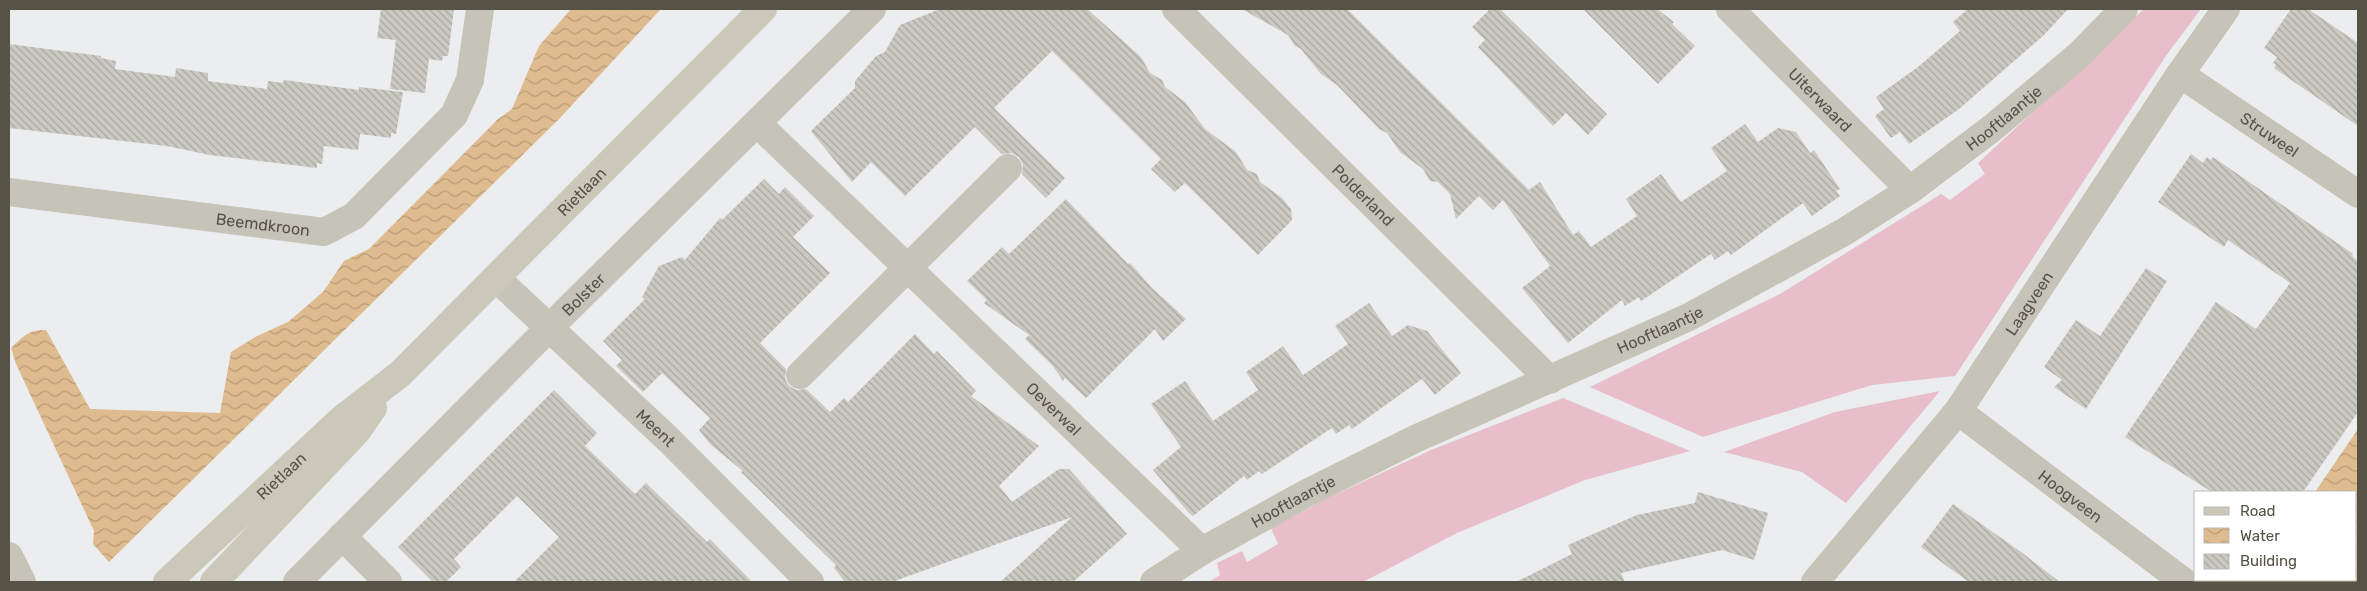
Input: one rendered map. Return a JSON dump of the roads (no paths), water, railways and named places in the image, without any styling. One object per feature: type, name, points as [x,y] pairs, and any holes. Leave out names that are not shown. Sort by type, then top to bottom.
[{"type":"street","name":"Beemdkroon","points":[[9,192],[324,232],[354,216],[454,115],[470,80],[480,9]]},
{"type":"street","name":"Rietlaan","points":[[167,582],[343,418],[400,374],[763,9]]},
{"type":"street","name":"Bolster","points":[[297,582],[872,9]]},
{"type":"street","name":"Polderland","points":[[1176,9],[1550,380]]},
{"type":"street","name":"Uiterwaard","points":[[1730,9],[1910,190]]},
{"type":"street","name":"Hooftlaantje","points":[[1154,582],[1202,551],[1305,494],[1415,439],[1689,317],[1844,232],[1910,190],[1990,129],[2079,55],[2124,9]]},
{"type":"street","name":"Laagveen","points":[[1815,582],[1958,410],[2180,74],[2226,9]]},
{"type":"street","name":"Struweel","points":[[2180,74],[2358,194]]},
{"type":"street","name":"Oeverwal","points":[[757,123],[908,266],[1202,551]]},
{"type":"street","points":[[800,375],[1008,168]]},
{"type":"street","name":"Meent","points":[[496,278],[669,440],[810,582]]},
{"type":"street","name":"Rietlaan","points":[[214,582],[356,431],[400,374]]},
{"type":"street","name":"Hoogveen","points":[[1958,410],[2184,582]]},
{"type":"street","points":[[342,536],[388,582]]},
{"type":"street","points":[[9,556],[22,582]]},
{"type":"water","points":[[571,9],[661,9],[559,119],[109,562],[93,544],[94,531],[16,364],[11,348],[30,332],[46,330],[90,409],[220,413],[231,352],[257,336],[288,322],[323,292],[344,261],[369,249],[498,119],[512,109],[539,46]]},
{"type":"water","points":[[2358,429],[2358,582],[2308,581],[2357,581],[2357,491],[2316,491]]}]
